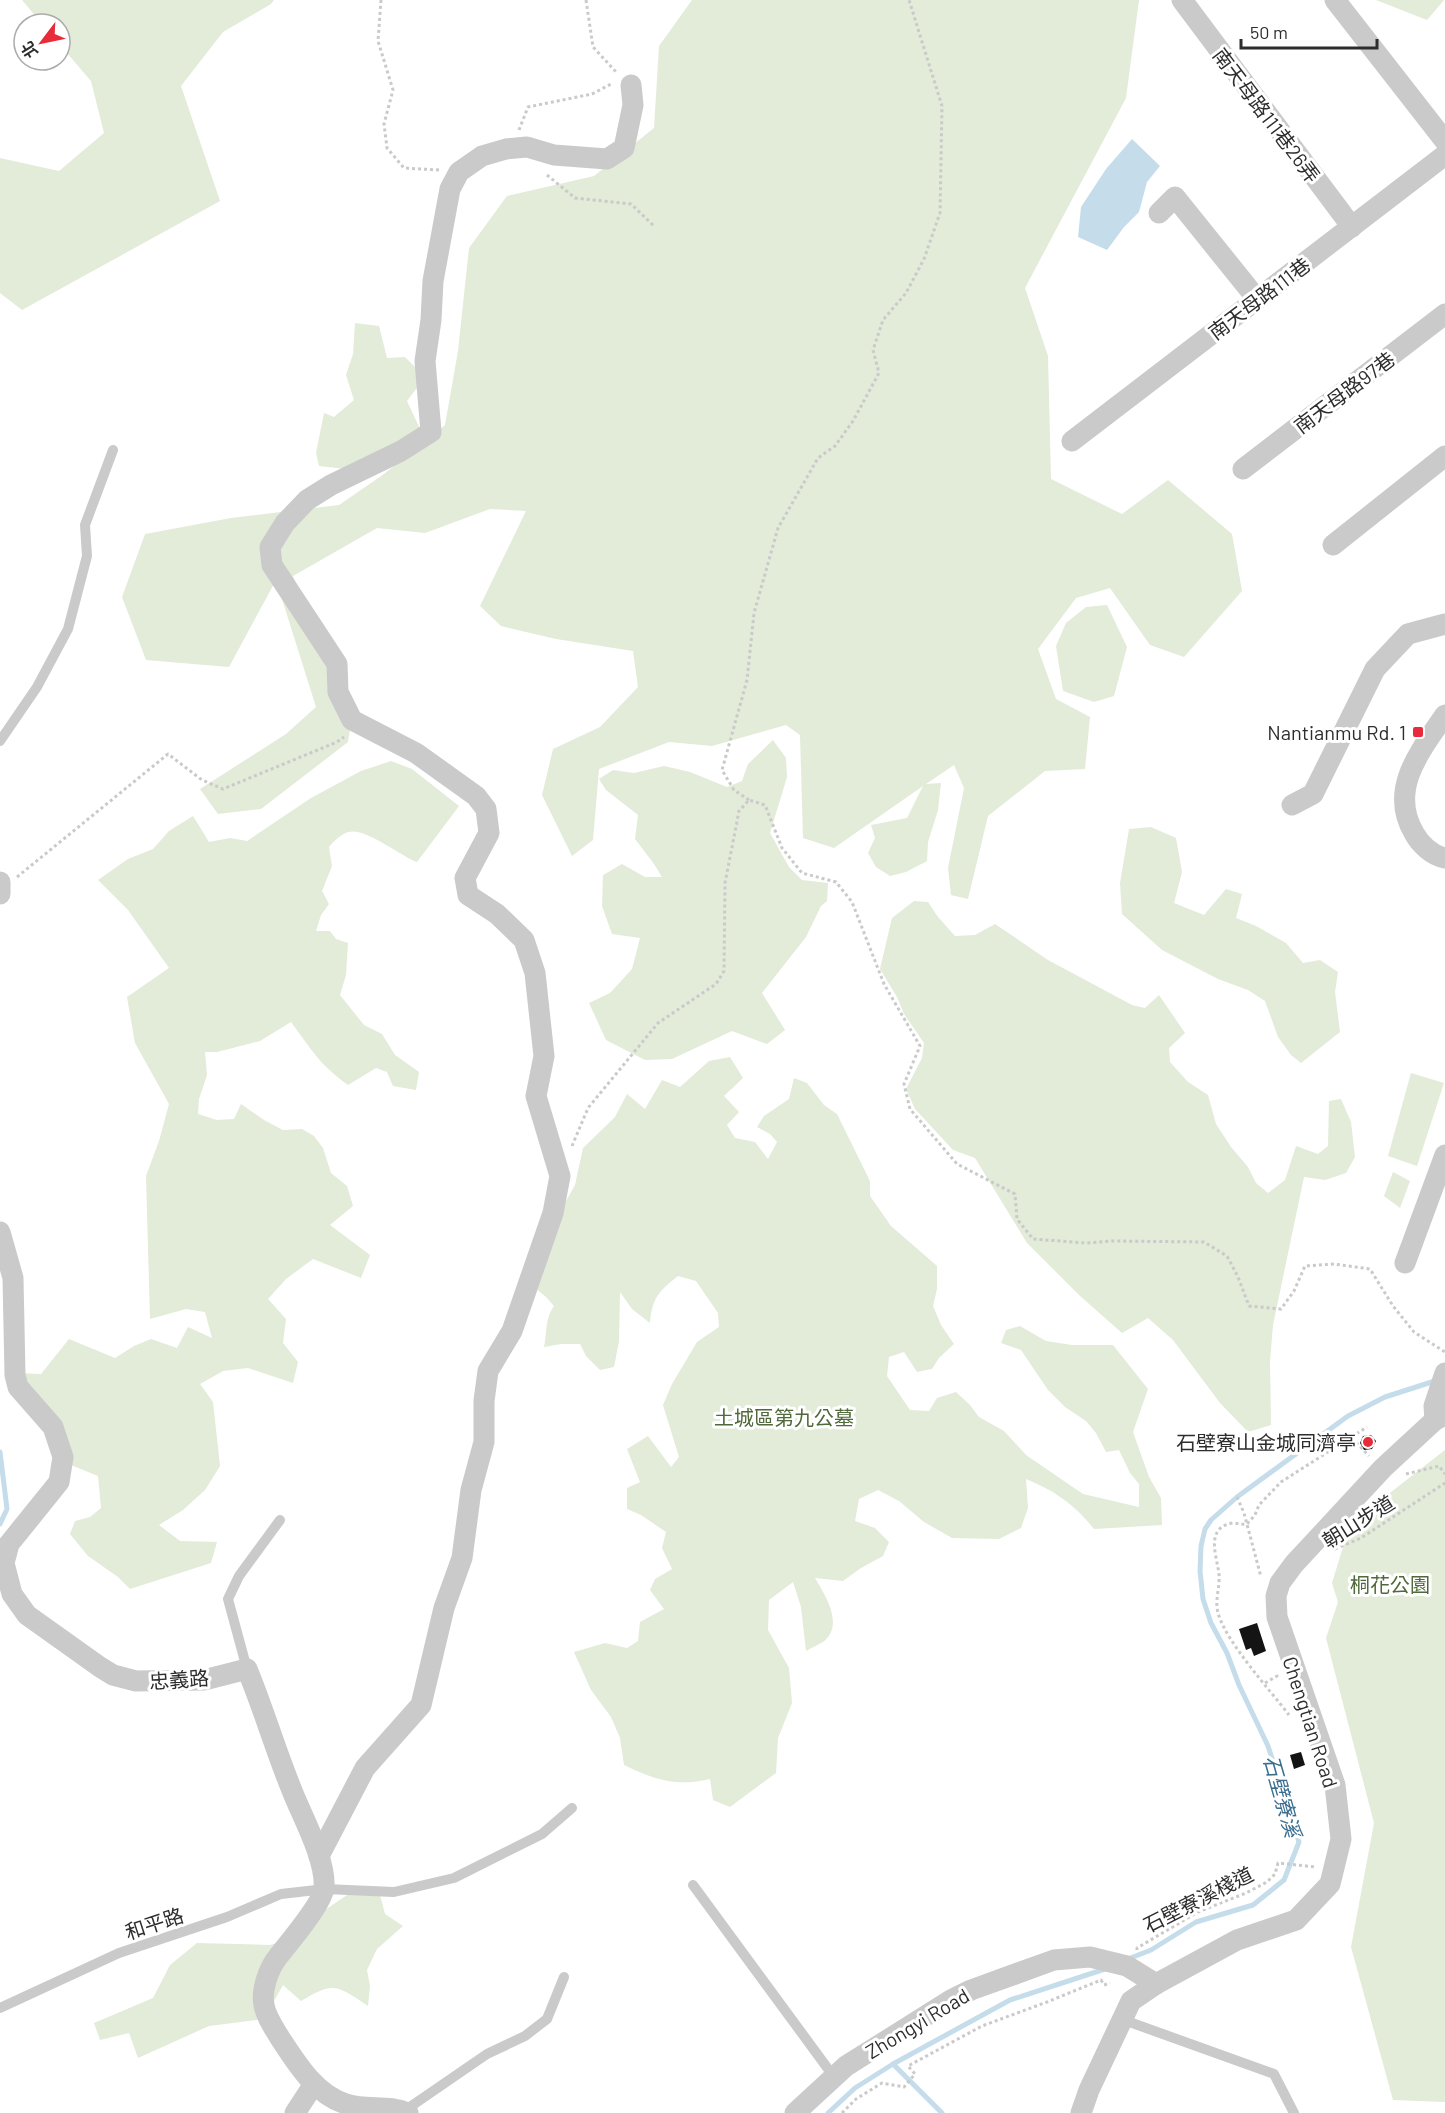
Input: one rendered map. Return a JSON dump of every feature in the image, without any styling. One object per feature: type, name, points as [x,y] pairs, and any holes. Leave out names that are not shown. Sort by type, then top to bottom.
[{"type":"street","points":[[1335,0],[1445,141]]},
{"type":"street","name":"南天母路111巷26弄","points":[[1182,2],[1352,227]]},
{"type":"street","points":[[319,1856],[365,1768],[421,1705],[444,1608],[462,1558],[471,1490],[484,1442],[484,1401],[488,1371],[512,1331],[553,1213],[560,1176],[536,1096],[544,1056],[535,973],[524,940],[496,914],[468,895],[465,878],[489,833],[486,809],[476,796],[416,753],[352,720],[338,692],[337,664],[272,566],[270,547],[285,523],[308,500],[331,485],[401,451],[431,432],[425,361],[431,320],[433,281],[450,189],[459,172],[482,156],[512,148],[527,147],[554,155],[607,159],[624,148],[633,105],[632,85]]},
{"type":"street","name":"南天母路111巷","points":[[1072,441],[1445,154]]},
{"type":"street","points":[[1159,213],[1175,197],[1257,299]]},
{"type":"street","name":"南天母路97巷","points":[[1243,469],[1445,314]]},
{"type":"street","points":[[1333,545],[1445,456]]},
{"type":"street","points":[[1292,805],[1312,794],[1375,669],[1408,634],[1445,624]]},
{"type":"street","points":[[1445,715],[1419,754],[1406,781],[1404,800],[1408,824],[1419,842],[1438,856],[1445,858]]},
{"type":"street","points":[[1405,1263],[1445,1155]]},
{"type":"street","name":"忠義路","points":[[0,1232],[13,1278],[15,1375],[18,1387],[53,1427],[63,1457],[58,1482],[9,1544],[4,1563],[12,1594],[27,1615],[114,1675],[136,1682],[204,1680],[247,1669]]},
{"type":"street","points":[[1276,1596],[1280,1583],[1294,1564],[1383,1468],[1438,1413],[1445,1373]]},
{"type":"street","name":"Chengtian Road","points":[[1081,2113],[1089,2090],[1131,2001],[1156,1984],[1237,1940],[1296,1920],[1330,1884],[1341,1839],[1335,1785],[1276,1617],[1276,1596]]},
{"type":"street","points":[[247,1669],[319,1856],[324,1889],[303,1926],[274,1963],[266,1983],[264,2005],[272,2025],[300,2068],[314,2084],[345,2104],[369,2109],[390,2108],[406,2112]]},
{"type":"street","name":"Zhongyi Road","points":[[795,2113],[846,2066],[951,2000],[971,1990],[1054,1960],[1090,1957],[1131,1962],[1156,1984]]},
{"type":"street","points":[[295,2113],[314,2084]]},
{"type":"lane","points":[[0,741],[37,687],[68,629],[87,556],[85,525],[113,450]]},
{"type":"lane","points":[[247,1669],[228,1599],[239,1576],[280,1521]]},
{"type":"lane","name":"和平路","points":[[0,2008],[119,1953],[227,1917],[281,1894],[324,1889],[394,1892],[454,1878],[542,1834],[572,1808]]},
{"type":"lane","points":[[693,1885],[834,2077]]},
{"type":"lane","points":[[406,2112],[487,2054],[525,2036],[547,2019],[564,1977]]},
{"type":"lane","points":[[1121,2019],[1274,2074],[1294,2113]]},
{"type":"path","points":[[381,0],[378,41],[393,90],[384,124],[387,148],[404,168],[459,172]]},
{"type":"path","points":[[512,148],[528,107],[592,94],[623,79],[593,47],[586,0]]},
{"type":"path","points":[[909,0],[942,106],[940,213],[924,259],[906,293],[883,320],[873,350],[879,373],[853,421],[836,446],[819,458],[778,528],[754,613],[747,680],[722,770],[734,790],[749,800],[765,805],[782,848],[801,873],[836,882],[852,902],[884,984],[920,1046],[904,1084],[910,1109],[957,1164],[1015,1194],[1017,1219],[1033,1239],[1086,1243],[1204,1242],[1227,1256],[1249,1306],[1281,1310],[1294,1291],[1305,1266],[1334,1264],[1370,1269],[1393,1306],[1414,1332],[1445,1353]]},
{"type":"path","points":[[540,172],[549,176],[575,198],[631,204],[654,226]]},
{"type":"path","points":[[0,889],[168,754],[202,780],[223,789],[338,742],[348,734],[352,720]]},
{"type":"path","points":[[572,1146],[588,1107],[658,1023],[717,984],[724,971],[725,883],[739,811],[749,800]]},
{"type":"path","points":[[1247,1524],[1255,1515],[1259,1505],[1281,1482],[1367,1427]]},
{"type":"path","points":[[1352,1438],[1369,1456]]},
{"type":"path","points":[[1404,1475],[1438,1466],[1445,1474]]},
{"type":"path","name":"朝山步道","points":[[1332,1551],[1361,1538],[1445,1483]]},
{"type":"path","points":[[1237,1497],[1244,1513],[1264,1585],[1276,1596]]},
{"type":"path","points":[[1247,1524],[1233,1523],[1221,1528],[1215,1537],[1214,1550],[1221,1584],[1216,1599],[1219,1614],[1227,1631],[1294,1722]]},
{"type":"path","points":[[1265,1683],[1277,1676],[1273,1670]]},
{"type":"path","points":[[1316,1868],[1318,1857]]},
{"type":"path","name":"石壁寮溪棧道","points":[[1131,1962],[1137,1948],[1198,1912],[1267,1882],[1275,1874],[1278,1863],[1309,1867]]},
{"type":"path","points":[[842,2113],[856,2099],[882,2083],[904,2087],[915,2074],[908,2066],[982,2026],[1101,1980],[1104,1985]]},
{"type":"green space","points":[[22,0],[274,0],[223,32],[181,86],[220,201],[22,310],[0,293],[0,158],[59,171],[104,133],[91,81],[72,59],[72,12],[32,12]]},
{"type":"green space","points":[[692,0],[1139,0],[1126,98],[1025,288],[1048,356],[1051,479],[1122,514],[1168,480],[1232,534],[1242,591],[1184,657],[1150,645],[1110,588],[1076,598],[1038,649],[1056,699],[1090,717],[1085,769],[1045,771],[988,816],[968,899],[951,895],[948,868],[964,788],[954,765],[926,784],[941,783],[938,810],[928,842],[927,861],[906,872],[890,876],[876,867],[868,853],[875,838],[871,825],[907,818],[923,786],[834,848],[803,838],[800,735],[786,725],[712,746],[669,742],[599,769],[593,840],[572,856],[542,795],[553,749],[600,727],[638,687],[633,651],[556,639],[501,626],[480,606],[526,511],[490,509],[425,533],[377,528],[293,576],[319,638],[354,704],[348,742],[261,809],[218,814],[200,789],[286,734],[316,707],[276,580],[229,667],[146,660],[122,597],[145,534],[231,518],[339,505],[384,474],[445,425],[458,351],[469,248],[507,196],[594,176],[654,128],[659,46]]},
{"type":"green space","points":[[1376,0],[1444,0],[1427,20]]},
{"type":"green space","points":[[355,323],[379,326],[387,358],[405,357],[425,377],[407,401],[421,431],[346,469],[319,466],[316,453],[324,413],[334,417],[354,400],[346,375],[353,354]]},
{"type":"green space","points":[[1107,605],[1127,647],[1114,696],[1094,702],[1063,691],[1056,646],[1066,623],[1086,607]]},
{"type":"green space","points":[[773,740],[786,758],[787,777],[770,833],[789,867],[802,880],[828,883],[827,901],[821,906],[806,937],[762,993],[785,1030],[767,1044],[732,1031],[672,1059],[645,1060],[606,1040],[589,1003],[610,993],[632,969],[640,938],[612,934],[602,906],[603,875],[622,864],[645,877],[662,877],[635,839],[638,815],[606,790],[599,779],[613,770],[634,773],[664,766],[690,772],[727,787],[742,781],[748,764]]},
{"type":"green space","points":[[391,761],[412,769],[459,806],[417,862],[363,834],[348,832],[337,838],[329,847],[332,866],[322,891],[329,904],[321,915],[316,931],[330,931],[336,939],[348,943],[346,975],[340,995],[364,1025],[382,1034],[395,1055],[419,1072],[416,1090],[393,1086],[387,1072],[376,1068],[348,1085],[322,1063],[291,1022],[260,1041],[217,1052],[205,1052],[207,1075],[199,1099],[198,1114],[217,1120],[234,1119],[241,1104],[283,1130],[302,1129],[314,1136],[323,1148],[331,1173],[347,1186],[353,1206],[330,1225],[370,1255],[361,1278],[313,1259],[286,1279],[268,1299],[286,1319],[283,1343],[298,1362],[293,1383],[248,1368],[223,1371],[200,1384],[213,1402],[220,1466],[205,1490],[183,1510],[159,1525],[180,1541],[217,1542],[211,1563],[130,1589],[118,1577],[88,1556],[70,1534],[75,1521],[90,1517],[101,1508],[98,1476],[66,1463],[18,1373],[41,1374],[69,1339],[115,1358],[151,1339],[177,1348],[188,1327],[212,1338],[205,1312],[186,1309],[150,1319],[146,1176],[169,1104],[135,1043],[127,997],[169,968],[128,910],[98,880],[128,859],[153,849],[169,831],[193,816],[209,842],[230,838],[247,841],[311,798],[361,771]]},
{"type":"green space","points":[[1151,827],[1176,838],[1182,872],[1174,903],[1204,915],[1226,889],[1242,894],[1236,918],[1286,943],[1303,963],[1320,960],[1338,972],[1335,992],[1340,1032],[1301,1063],[1291,1055],[1278,1037],[1265,1001],[1248,990],[1218,979],[1162,950],[1122,914],[1120,883],[1129,829]]},
{"type":"green space","points":[[914,901],[928,902],[955,936],[975,935],[995,924],[1048,960],[1132,1005],[1145,1008],[1159,995],[1185,1033],[1169,1048],[1170,1062],[1188,1082],[1208,1095],[1216,1124],[1248,1167],[1256,1183],[1268,1193],[1285,1180],[1296,1146],[1318,1154],[1328,1146],[1329,1101],[1341,1099],[1351,1122],[1355,1157],[1346,1173],[1325,1180],[1304,1177],[1273,1325],[1270,1361],[1271,1425],[1248,1432],[1220,1403],[1173,1340],[1148,1318],[1122,1333],[1079,1295],[1027,1243],[975,1158],[953,1150],[915,1109],[906,1089],[922,1058],[924,1043],[904,1014],[897,997],[880,969],[892,918]]},
{"type":"green space","name":"土城區第九公墓","points":[[730,1057],[743,1078],[724,1096],[739,1112],[727,1125],[735,1138],[755,1142],[768,1159],[777,1142],[770,1134],[757,1127],[764,1116],[789,1099],[794,1078],[807,1083],[824,1105],[837,1114],[870,1181],[870,1196],[891,1226],[937,1266],[937,1289],[933,1306],[941,1325],[954,1344],[939,1358],[932,1369],[917,1372],[904,1352],[889,1357],[887,1376],[910,1410],[929,1411],[937,1398],[956,1392],[979,1417],[1004,1431],[1026,1455],[1083,1494],[1139,1507],[1139,1484],[1130,1473],[1119,1450],[1106,1452],[1096,1433],[1086,1421],[1065,1407],[1048,1390],[1021,1350],[1001,1343],[1006,1330],[1020,1326],[1046,1341],[1072,1345],[1113,1345],[1148,1389],[1133,1432],[1149,1477],[1161,1498],[1162,1525],[1094,1529],[1063,1499],[1026,1479],[1028,1508],[1021,1528],[999,1539],[952,1538],[924,1522],[899,1501],[878,1490],[859,1499],[855,1521],[875,1528],[889,1542],[883,1556],[843,1581],[815,1578],[828,1601],[833,1619],[829,1635],[823,1642],[806,1651],[801,1607],[793,1582],[769,1600],[768,1630],[789,1668],[792,1703],[778,1738],[776,1773],[730,1807],[713,1800],[710,1779],[687,1782],[666,1781],[624,1765],[620,1738],[611,1717],[591,1690],[574,1652],[605,1643],[627,1648],[638,1641],[640,1622],[664,1609],[650,1590],[655,1579],[672,1569],[662,1548],[666,1532],[641,1515],[627,1509],[627,1488],[640,1482],[627,1449],[648,1436],[671,1467],[679,1457],[663,1405],[672,1384],[697,1342],[719,1327],[718,1313],[696,1281],[678,1276],[666,1286],[655,1301],[650,1323],[632,1309],[620,1292],[619,1341],[614,1367],[600,1370],[586,1356],[580,1344],[544,1347],[548,1320],[554,1306],[533,1286],[554,1223],[575,1185],[583,1148],[615,1117],[627,1094],[645,1109],[662,1080],[680,1087],[709,1061]]},
{"type":"green space","points":[[1411,1073],[1444,1083],[1417,1166],[1388,1156]]},
{"type":"green space","points":[[1393,1172],[1410,1181],[1400,1208],[1384,1196]]},
{"type":"green space","name":"桐花公園","points":[[1445,1450],[1445,2102],[1393,2100],[1351,1947],[1374,1823],[1326,1638],[1338,1602],[1332,1583],[1350,1524]]},
{"type":"green space","points":[[378,1888],[385,1914],[403,1926],[377,1949],[367,1970],[370,1986],[368,2006],[335,1988],[321,1990],[301,2001],[283,1985],[264,2019],[209,2026],[138,2058],[129,2033],[100,2040],[94,2023],[153,1998],[170,1965],[197,1943],[270,1945],[293,1939],[319,1914],[353,1891]]},
{"type":"water","points":[[1132,139],[1160,166],[1147,182],[1139,212],[1124,227],[1107,250],[1078,237],[1081,207],[1106,169]]},
{"type":"building","name":"石壁寮山金城同濟亭","points":[[1371,1435],[1376,1441],[1372,1449],[1364,1450],[1360,1443],[1363,1436]]},
{"type":"building","points":[[1257,1623],[1266,1651],[1254,1656],[1251,1648],[1246,1650],[1239,1629]]},
{"type":"building","points":[[1301,1752],[1305,1765],[1294,1769],[1290,1755]]},
{"type":"waterway","name":"石壁寮溪","points":[[1128,1959],[1151,1950],[1196,1922],[1253,1905],[1284,1880],[1299,1842],[1268,1746],[1239,1685],[1227,1653],[1211,1623],[1203,1599],[1200,1571],[1201,1546],[1205,1529],[1211,1520],[1237,1497],[1348,1416],[1385,1397],[1438,1380]]},
{"type":"waterway","points":[[0,1452],[7,1509],[0,1524]]},
{"type":"waterway","name":"石壁寮溪","points":[[828,2113],[855,2088],[893,2064],[1010,2000],[1108,1968]]},
{"type":"waterway","points":[[893,2064],[942,2113]]},
{"type":"place","name":"Nantianmu Rd. 1","points":[[1418,732]]},
{"type":"place","name":"石壁寮山金城同濟亭","points":[[1368,1442]]}]
